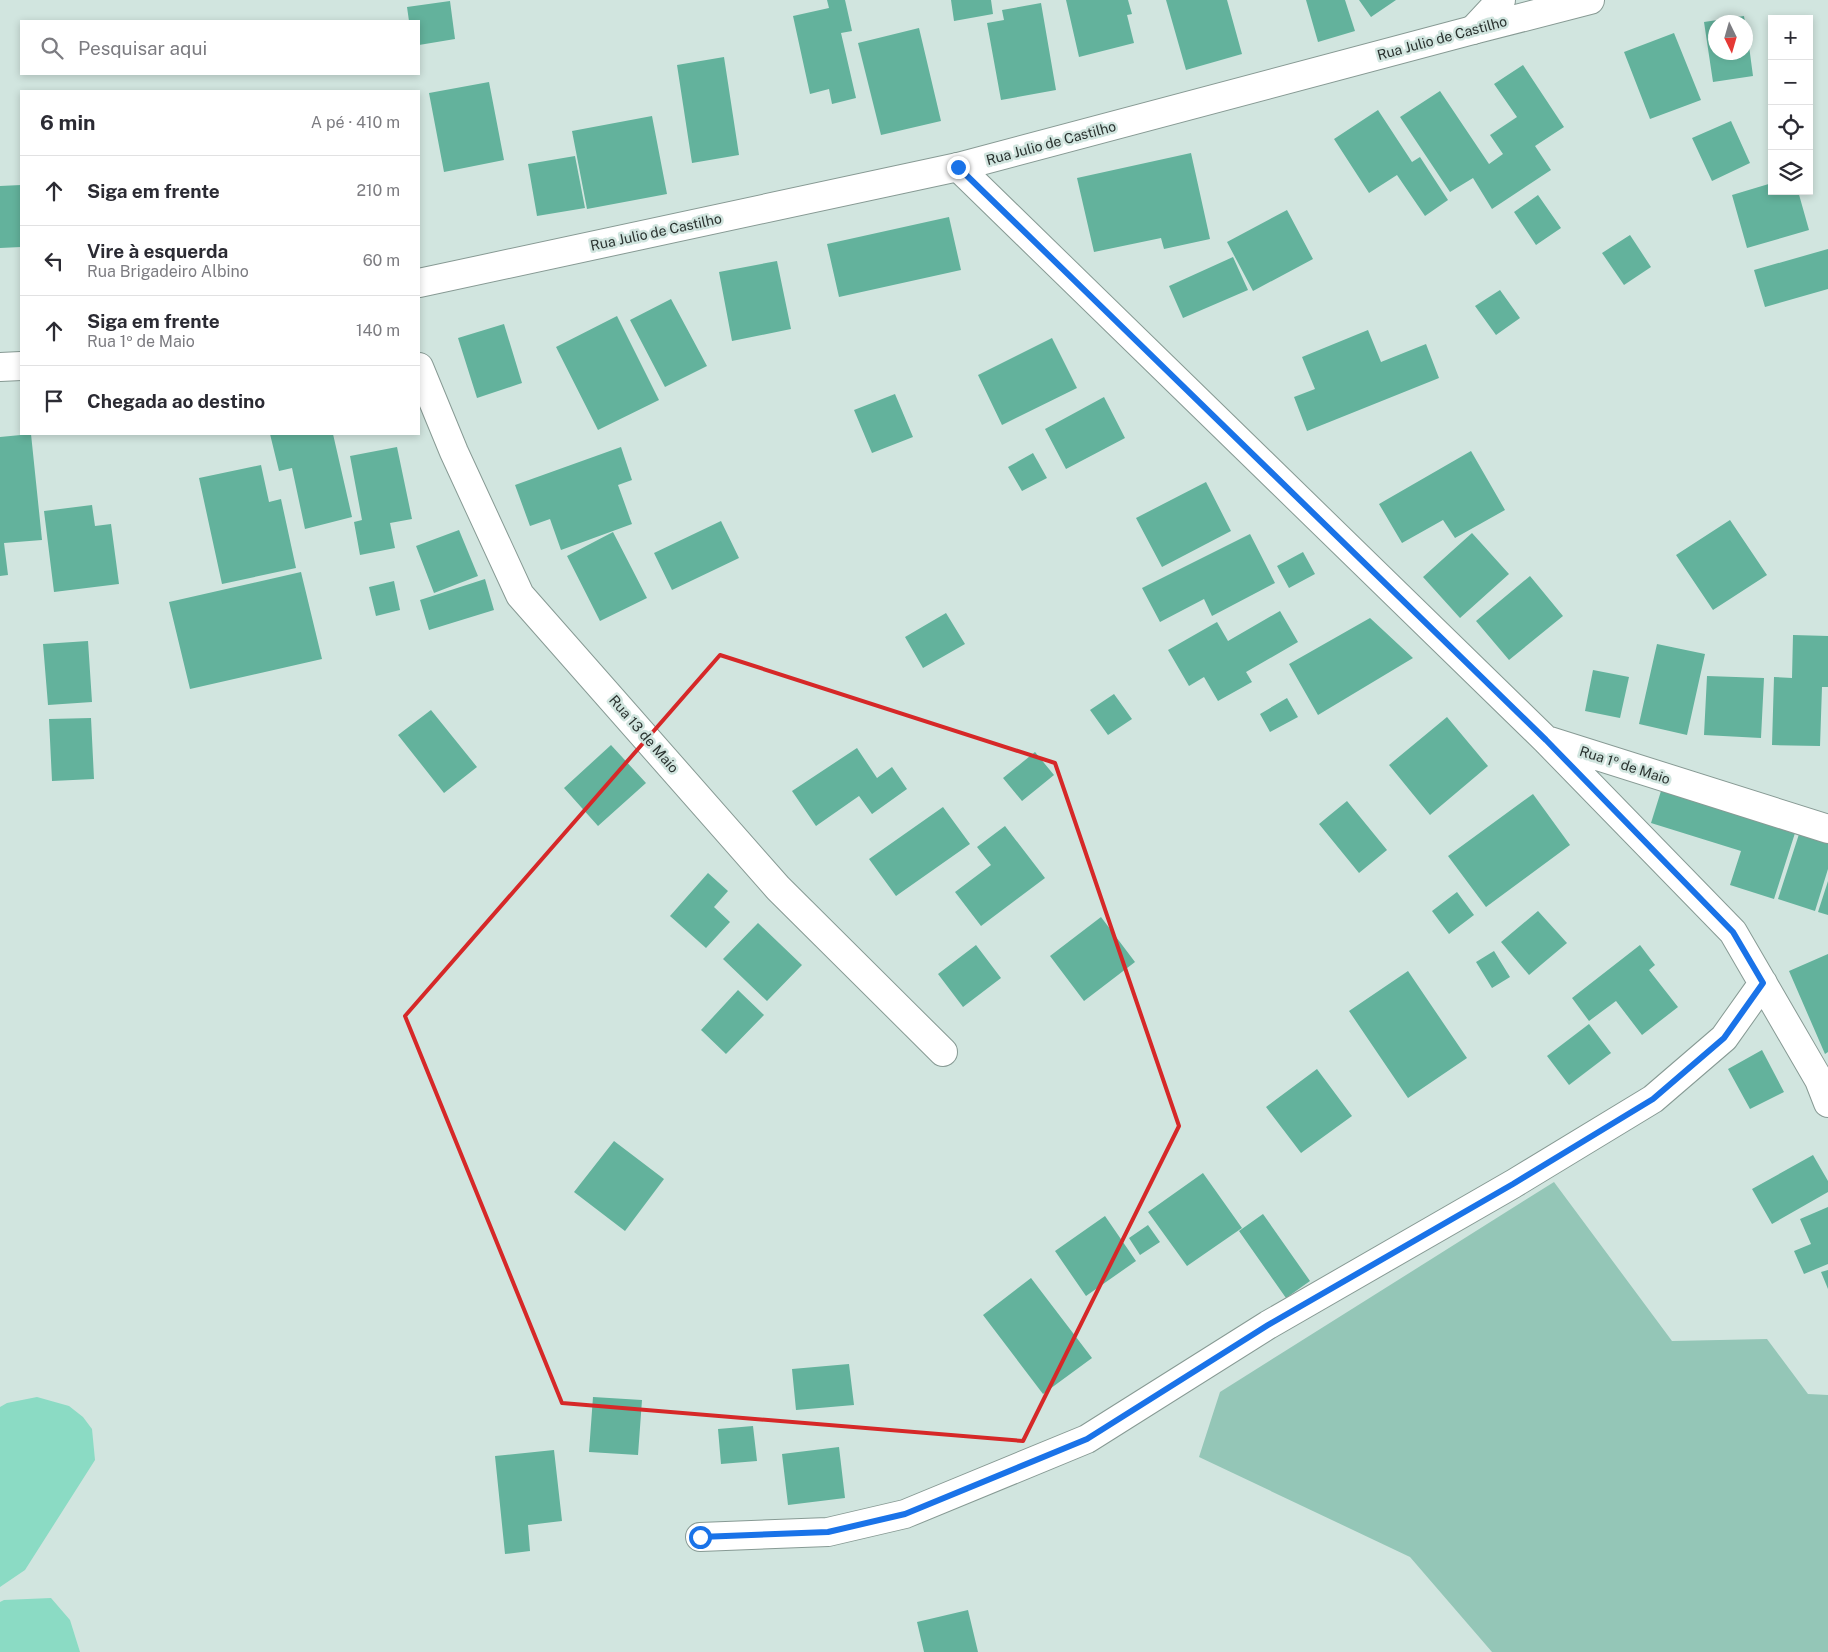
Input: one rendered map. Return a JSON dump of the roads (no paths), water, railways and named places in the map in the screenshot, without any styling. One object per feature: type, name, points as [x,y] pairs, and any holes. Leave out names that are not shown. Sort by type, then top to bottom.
[{"type":"street","points":[[1474,30],[1501,0]]},
{"type":"street","name":"Rua Julio de Castilho","points":[[420,283],[958,167],[1590,0]]},
{"type":"street","name":"Rua 1º de Maio","points":[[958,167],[1546,740],[1828,829]]},
{"type":"street","points":[[0,366],[20,366]]},
{"type":"street","name":"Rua 13 de Maio","points":[[420,369],[454,452],[520,595],[778,888],[943,1052]]},
{"type":"street","points":[[1546,740],[1733,932],[1819,1080],[1828,1103]]},
{"type":"street","points":[[700,1537],[828,1532],[905,1514],[1087,1439],[1268,1325],[1513,1184],[1653,1099],[1724,1038],[1763,983]]}]
